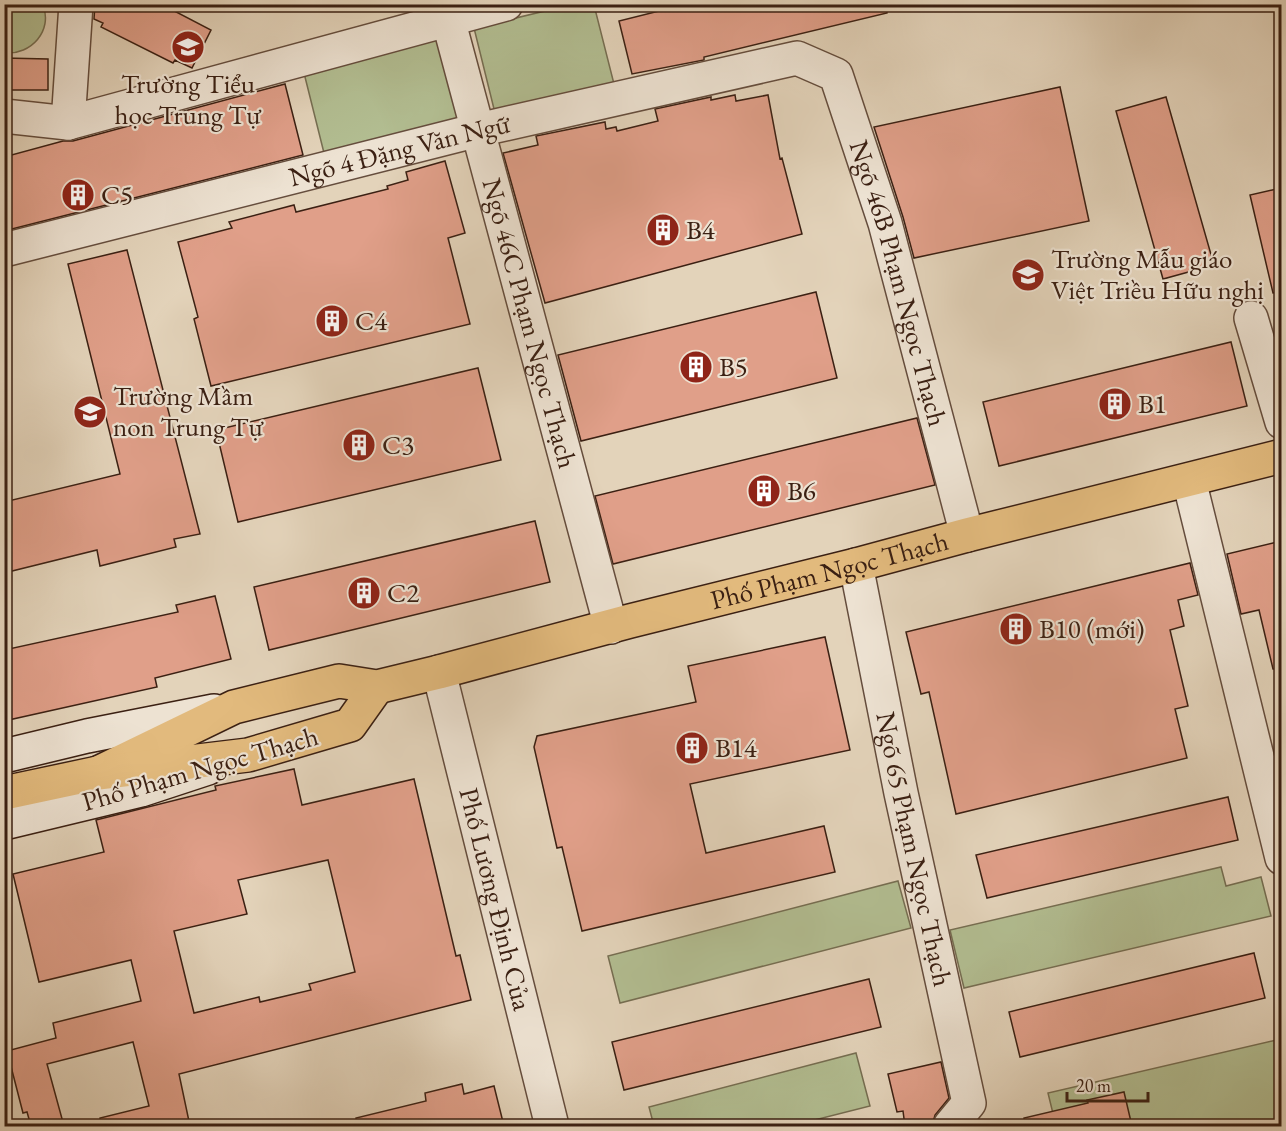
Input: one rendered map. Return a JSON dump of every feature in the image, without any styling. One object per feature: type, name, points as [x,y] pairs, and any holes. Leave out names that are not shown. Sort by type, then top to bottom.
[{"type":"main road","name":"Phố Phạm Ngọc Thạch","points":[[234,707],[339,681],[377,687],[1281,456]]},
{"type":"main road","name":"Phố Phạm Ngọc Thạch","points":[[248,755],[350,725],[377,687]]},
{"type":"main road","points":[[98,772],[234,707]]},
{"type":"main road","points":[[4,794],[98,772],[248,755]]},
{"type":"street","points":[[68,123],[76,4]]},
{"type":"street","points":[[4,116],[68,123],[506,4]]},
{"type":"street","name":"Ngõ 46C Phạm Ngọc Thạch","points":[[448,20],[611,627]]},
{"type":"street","name":"Ngõ 4 Đặng Văn Ngữ","points":[[4,250],[478,130],[797,58]]},
{"type":"street","name":"Ngõ 46B Phạm Ngọc Thạch","points":[[797,58],[836,75],[885,223],[967,535]]},
{"type":"street","points":[[1251,318],[1281,422]]},
{"type":"street","points":[[1189,480],[1281,858]]},
{"type":"street","name":"Ngõ 65 Phạm Ngọc Thạch","points":[[856,565],[901,793],[969,1103],[950,1126]]},
{"type":"street","name":"Phố Lương Định Của","points":[[439,672],[552,1126]]},
{"type":"street","name":"Phố Phạm Ngọc Thạch","points":[[4,756],[87,736],[234,707]]},
{"type":"street","name":"Phố Phạm Ngọc Thạch","points":[[4,823],[141,790],[248,755]]},
{"type":"green space","points":[[4,5],[43,5],[45,24],[38,40],[15,53],[5,53]]},
{"type":"green space","points":[[570,5],[594,5],[614,84],[495,113],[474,28]]},
{"type":"green space","points":[[439,39],[460,120],[324,153],[304,73]]},
{"type":"green space","points":[[1221,867],[1226,886],[1261,877],[1271,916],[964,988],[950,930]]},
{"type":"green space","points":[[898,881],[911,928],[620,1003],[608,956]]},
{"type":"green space","points":[[1281,1039],[1281,1126],[1056,1126],[1048,1093]]},
{"type":"green space","points":[[856,1053],[870,1106],[791,1126],[654,1126],[649,1107]]},
{"type":"building","points":[[95,4],[161,4],[211,30],[192,68],[175,60],[173,63],[101,27],[103,23],[94,19]]},
{"type":"building","points":[[687,4],[886,4],[887,13],[704,57],[704,60],[632,74],[619,21]]},
{"type":"building","points":[[4,58],[48,59],[48,90],[4,90]]},
{"type":"building","name":"C5","points":[[285,84],[303,155],[4,231],[4,157],[63,141],[73,141]]},
{"type":"building","points":[[1060,87],[1089,221],[914,258],[874,127]]},
{"type":"building","points":[[735,95],[736,101],[768,95],[780,159],[782,158],[802,234],[545,303],[503,153],[538,145],[536,136],[605,122],[606,129],[616,127],[617,131],[658,121],[655,109],[711,97],[711,100]]},
{"type":"building","points":[[1166,97],[1214,265],[1163,279],[1116,111]]},
{"type":"building","points":[[445,161],[465,233],[448,238],[470,324],[211,386],[194,319],[198,317],[178,242],[232,228],[229,222],[294,205],[296,212],[388,189],[387,186],[408,180],[406,172]]},
{"type":"building","points":[[1281,188],[1281,292],[1273,293],[1250,195]]},
{"type":"building","points":[[127,250],[200,534],[174,539],[176,547],[100,566],[97,550],[4,573],[4,502],[120,474],[68,264]]},
{"type":"building","name":"B5","points":[[816,292],[837,378],[581,441],[558,355]]},
{"type":"building","name":"B1","points":[[1231,342],[1247,406],[999,466],[983,402]]},
{"type":"building","name":"C3","points":[[478,368],[501,460],[238,522],[216,430]]},
{"type":"building","name":"B6","points":[[917,418],[935,485],[613,564],[595,496]]},
{"type":"building","name":"C2","points":[[535,521],[550,582],[269,650],[254,587]]},
{"type":"building","points":[[1281,541],[1281,669],[1273,669],[1259,610],[1241,614],[1227,554]]},
{"type":"building","points":[[1190,563],[1198,595],[1178,600],[1184,626],[1170,630],[1188,706],[1175,709],[1187,758],[956,814],[929,692],[921,694],[906,632]]},
{"type":"building","points":[[215,596],[231,659],[155,678],[157,687],[4,721],[4,650],[178,612],[176,605]]},
{"type":"building","name":"B14","points":[[825,637],[850,750],[690,784],[706,853],[824,826],[835,872],[582,931],[562,847],[557,848],[534,747],[537,736],[696,702],[688,666]]},
{"type":"building","points":[[294,769],[302,805],[414,779],[456,956],[460,955],[471,1000],[179,1074],[190,1126],[101,1126],[100,1118],[149,1106],[133,1042],[47,1064],[64,1126],[31,1126],[27,1112],[23,1113],[7,1051],[56,1038],[53,1023],[141,1001],[131,960],[39,982],[13,874],[104,852],[96,820],[216,790],[215,786]],"holes":[[[328,860],[355,972],[309,984],[311,990],[260,1002],[259,997],[194,1013],[174,931],[247,914],[238,880]]]},
{"type":"building","points":[[1228,797],[1238,840],[987,898],[976,855]]},
{"type":"building","points":[[1254,953],[1265,998],[1020,1057],[1009,1012]]},
{"type":"building","points":[[869,979],[881,1027],[624,1090],[612,1042]]},
{"type":"building","points":[[941,1062],[949,1098],[935,1115],[932,1126],[905,1126],[903,1111],[897,1112],[888,1074]]},
{"type":"building","points":[[462,1084],[464,1094],[494,1086],[504,1126],[357,1126],[356,1118],[426,1101],[425,1093]]},
{"type":"building","points":[[1124,1092],[1132,1126],[1025,1126],[1024,1118]]},
{"type":"place","name":"Trường Tiểu học Trung Tự","points":[[188,47]]},
{"type":"place","name":"C5","points":[[78,195]]},
{"type":"place","name":"B4","points":[[663,230]]},
{"type":"place","name":"Trường Mẫu giáo Việt Triều Hữu nghị","points":[[1028,275]]},
{"type":"place","name":"C4","points":[[332,321]]},
{"type":"place","name":"B5","points":[[696,367]]},
{"type":"place","name":"B1","points":[[1115,404]]},
{"type":"place","name":"Trường Mầm non Trung Tự","points":[[90,412]]},
{"type":"place","name":"C3","points":[[359,445]]},
{"type":"place","name":"B6","points":[[764,491]]},
{"type":"place","name":"C2","points":[[364,593]]},
{"type":"place","name":"B10 (mới)","points":[[1016,629]]},
{"type":"place","name":"B14","points":[[692,748]]}]
